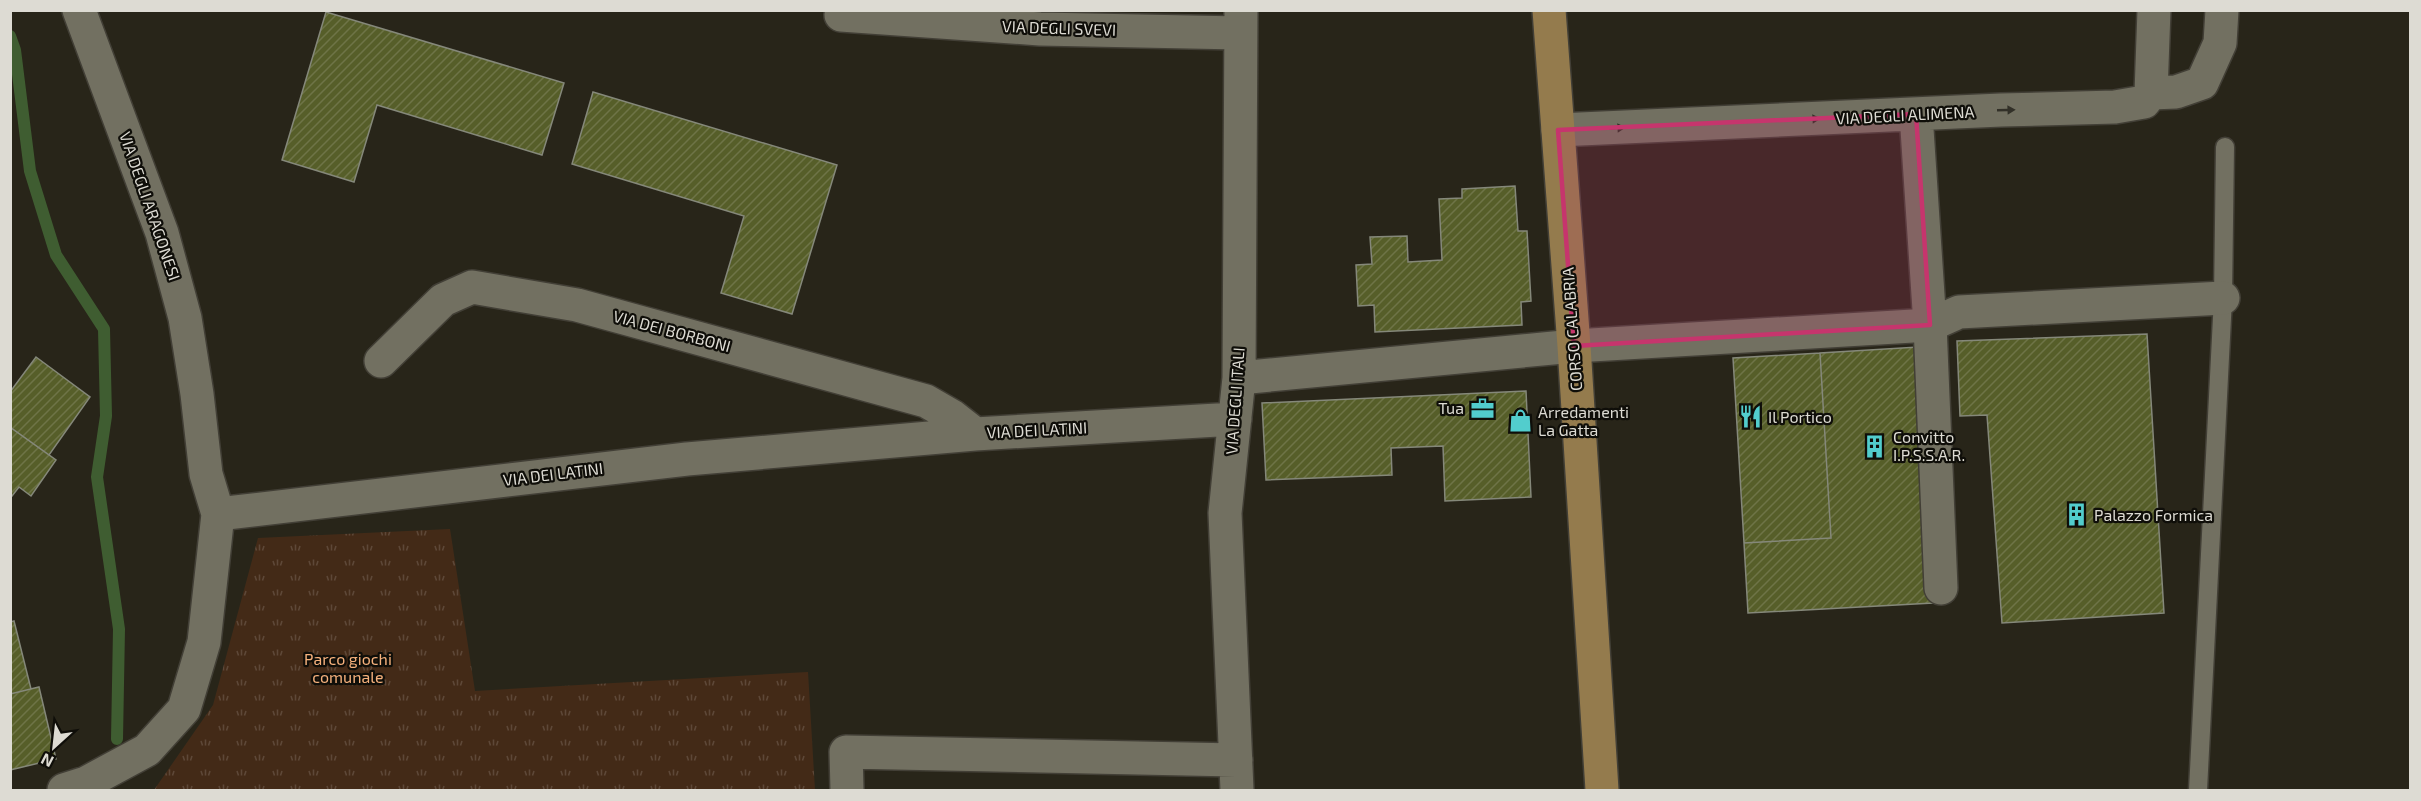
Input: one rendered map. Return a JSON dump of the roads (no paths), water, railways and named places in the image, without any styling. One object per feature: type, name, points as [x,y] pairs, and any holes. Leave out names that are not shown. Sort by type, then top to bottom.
[{"type":"main road","name":"CORSO CALABRIA","points":[[1549,10],[1574,346],[1602,790]]},
{"type":"street","name":"VIA DEGLI ARAGONESI","points":[[79,10],[138,163],[168,254],[185,318],[206,474],[218,514]]},
{"type":"street","points":[[2151,93],[2154,10]]},
{"type":"street","name":"VIA DEGLI ALIMENA","points":[[1558,130],[2115,107],[2144,102],[2151,93],[2175,92],[2202,84],[2220,43],[2222,10]]},
{"type":"street","name":"VIA DEGLI SVEVI","points":[[841,15],[1040,29],[1241,22]]},
{"type":"street","name":"VIA DEGLI ITALI","points":[[1237,775],[1225,513],[1239,378],[1241,22]]},
{"type":"street","points":[[1916,114],[1930,325],[1941,588]]},
{"type":"street","name":"VIA DEI BORBONI","points":[[381,361],[443,300],[472,287],[577,304],[926,401],[952,416],[975,434]]},
{"type":"street","points":[[1239,378],[1574,346],[1930,325],[1959,312],[2223,298]]},
{"type":"street","name":"VIA DEI LATINI","points":[[218,514],[687,459],[975,434],[1235,418]]},
{"type":"street","points":[[64,790],[86,783],[147,750],[184,709],[204,642],[218,514]]},
{"type":"street","points":[[847,790],[846,752],[1237,775]]},
{"type":"lane","points":[[2198,790],[2223,298],[2224,147]]},
{"type":"waterway","points":[[10,36],[15,50],[30,171],[56,255],[104,329],[106,416],[97,477],[119,629],[117,739]]},
{"type":"place","name":"Tua","points":[[1482,408]]},
{"type":"place","name":"Il Portico","points":[[1750,417]]},
{"type":"place","name":"Arredamenti La Gatta","points":[[1520,421]]},
{"type":"place","name":"Convitto I.P.S.S.A.R.","points":[[1875,446]]},
{"type":"place","name":"Palazzo Formica","points":[[2076,515]]},
{"type":"park label","name":"Parco giochi comunale","points":[[348,668]]}]
